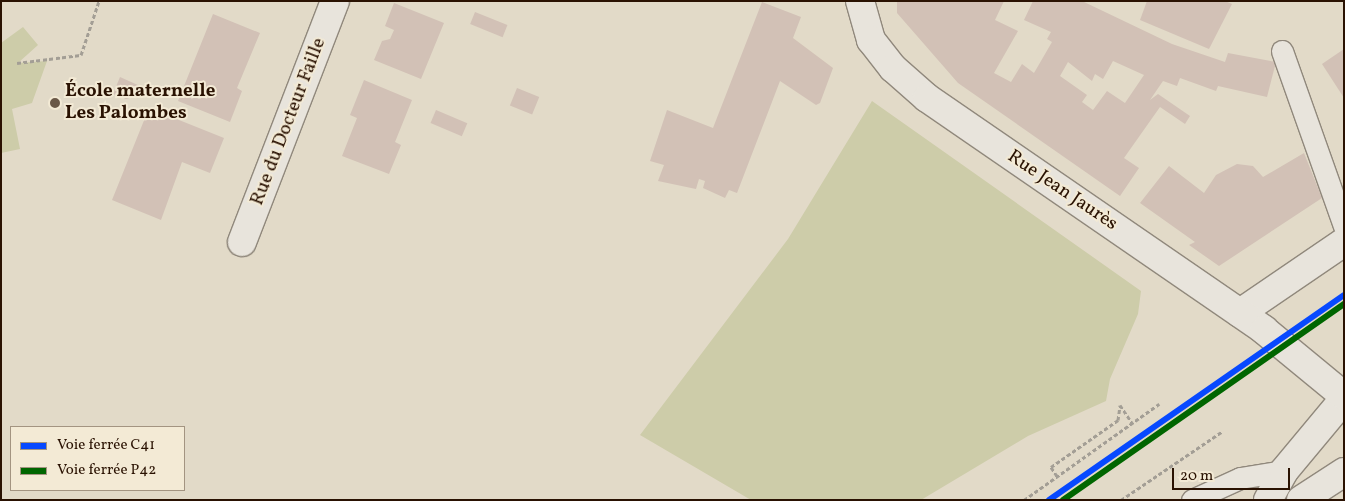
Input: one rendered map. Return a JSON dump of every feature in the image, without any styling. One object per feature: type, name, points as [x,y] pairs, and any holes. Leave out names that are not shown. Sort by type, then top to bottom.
[{"type":"street","name":"Rue du Docteur Faille","points":[[242,242],[335,1]]},
{"type":"street","name":"Rue Jean Jaurès","points":[[860,1],[871,40],[893,68],[927,98],[1240,313],[1344,397]]},
{"type":"street","points":[[1240,313],[1344,242]]},
{"type":"street","points":[[1268,500],[1284,471],[1344,397]]},
{"type":"street","points":[[1302,500],[1344,472]]},
{"type":"lane","points":[[1282,51],[1344,226]]},
{"type":"lane","points":[[1192,500],[1240,478],[1284,471]]},
{"type":"path","points":[[18,63],[81,55],[99,1]]},
{"type":"path","points":[[1024,500],[1159,404]]},
{"type":"path","points":[[1057,476],[1051,467],[1118,420],[1120,405],[1132,423]]},
{"type":"path","points":[[1122,500],[1222,431]]},
{"type":"green space","points":[[23,27],[38,45],[18,63],[47,61],[32,103],[12,109],[20,149],[1,153],[1,43]]},
{"type":"green space","points":[[872,101],[1141,291],[1138,314],[1110,379],[1106,401],[1028,436],[921,500],[751,500],[640,435],[788,239]]},
{"type":"building","points":[[897,1],[1004,1],[995,20],[1018,31],[994,73],[1011,82],[1022,64],[1034,73],[1052,42],[1047,39],[1051,32],[1024,20],[1033,1],[1082,1],[1172,44],[1225,62],[1228,53],[1276,62],[1267,97],[1218,86],[1216,91],[1180,78],[1177,86],[1163,81],[1150,100],[1158,94],[1190,116],[1185,124],[1160,107],[1124,158],[1139,168],[1120,196],[958,83],[897,13]],"holes":[[[1113,61],[1144,75],[1125,103],[1107,91],[1093,110],[1082,102],[1087,95],[1060,76],[1068,62],[1092,81],[1095,74],[1103,79]]]},
{"type":"building","points":[[1147,1],[1225,1],[1232,4],[1209,49],[1140,20]]},
{"type":"building","points":[[762,2],[801,17],[793,38],[833,68],[820,103],[816,105],[780,81],[737,193],[729,190],[725,198],[703,188],[705,181],[699,179],[696,189],[658,181],[664,165],[650,161],[667,110],[713,128]]},
{"type":"building","points":[[394,3],[444,23],[421,79],[374,60],[382,41],[390,39],[394,30],[385,26]]},
{"type":"building","points":[[475,12],[507,25],[503,37],[470,24]]},
{"type":"building","points":[[213,14],[260,33],[237,88],[242,91],[230,122],[178,101]]},
{"type":"building","points":[[1344,49],[1344,98],[1322,64]]},
{"type":"building","points":[[120,77],[140,86],[136,96],[126,99],[113,94]]},
{"type":"building","points":[[364,80],[412,100],[395,142],[401,145],[389,174],[342,156],[357,118],[350,115]]},
{"type":"building","points":[[517,88],[539,97],[532,115],[510,106]]},
{"type":"building","points":[[149,108],[224,138],[210,173],[182,162],[161,220],[112,200]]},
{"type":"building","points":[[436,110],[467,123],[462,136],[431,123]]},
{"type":"building","points":[[1304,153],[1322,198],[1219,266],[1189,245],[1195,242],[1140,203],[1169,166],[1204,193],[1216,175],[1237,164],[1253,166],[1263,177]]},
{"type":"rail line","name":"C41","points":[[1049,500],[1344,295]]},
{"type":"rail line","name":"P42","points":[[1063,500],[1344,304]]},
{"type":"place","name":"École maternelle Les Palombes","points":[[55,103]]}]
